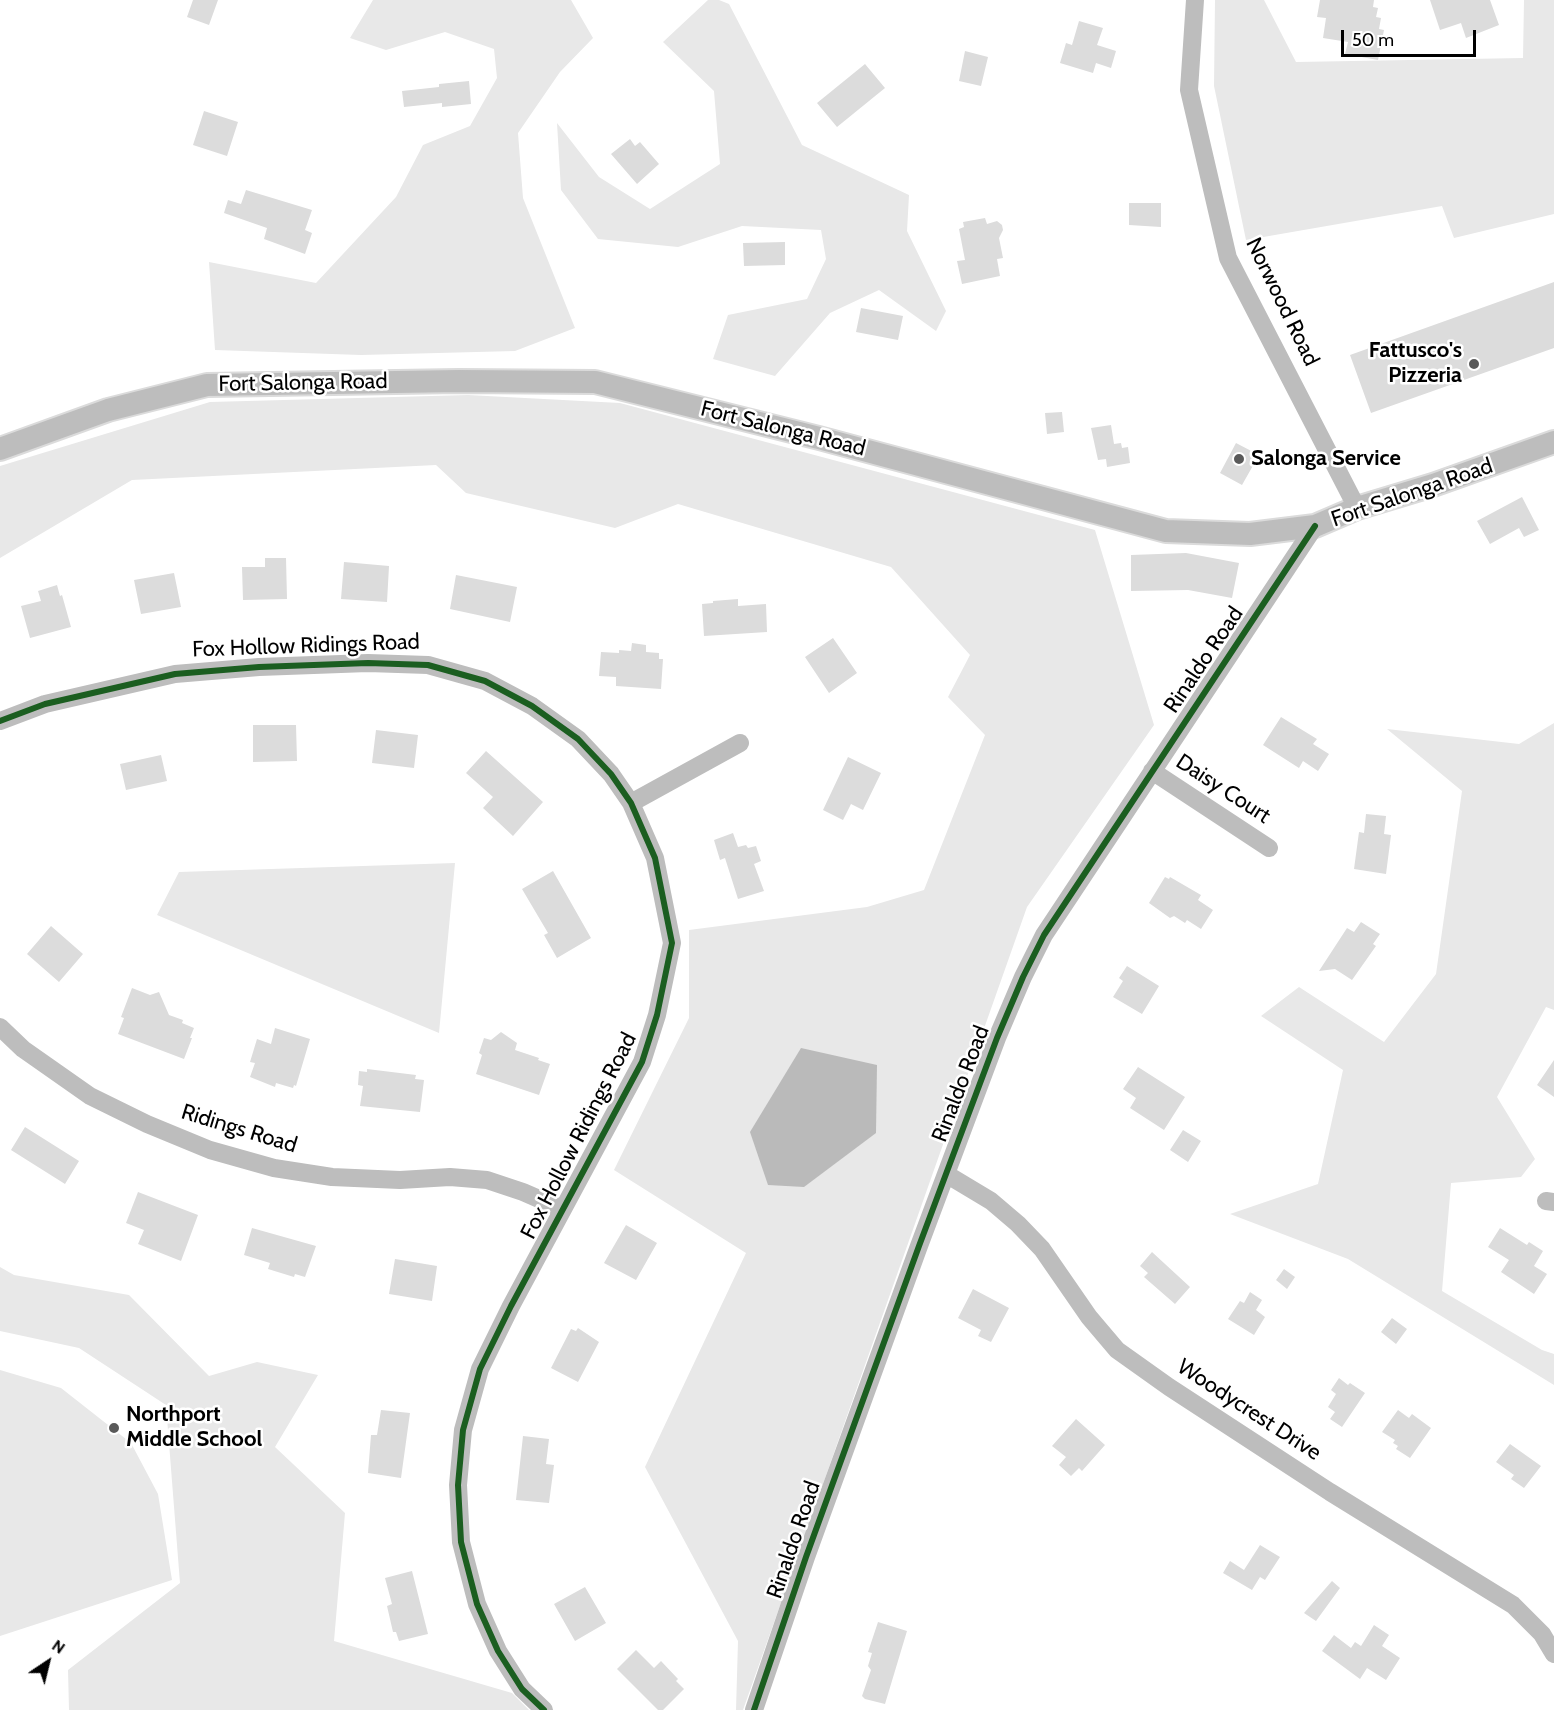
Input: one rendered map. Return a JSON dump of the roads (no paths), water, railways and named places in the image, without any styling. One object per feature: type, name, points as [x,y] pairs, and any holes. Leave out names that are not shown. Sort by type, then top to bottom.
[{"type":"main road","name":"Fort Salonga Road","points":[[0,449],[108,410],[207,385],[459,381],[595,382],[819,438],[1166,531],[1250,534],[1315,526],[1358,508],[1444,482],[1554,442]]},
{"type":"street","name":"Norwood Road","points":[[1195,0],[1189,90],[1228,258],[1358,508]]},
{"type":"street","name":"Rinaldo Road","points":[[754,1710],[806,1557],[946,1174],[997,1038],[1023,977],[1044,935],[1315,526]]},
{"type":"street","name":"Fox Hollow Ridings Road","points":[[0,721],[45,704],[175,674],[368,663],[428,665],[485,681],[532,706],[578,739],[612,774],[631,803],[655,858],[672,944],[657,1015],[642,1062],[562,1209],[480,1369],[463,1430],[458,1485],[461,1542],[477,1604],[498,1651],[522,1689],[544,1710]]},
{"type":"street","points":[[631,803],[740,743]]},
{"type":"street","name":"Daisy Court","points":[[1152,771],[1269,848]]},
{"type":"street","name":"Ridings Road","points":[[0,1027],[23,1049],[90,1096],[147,1125],[210,1150],[274,1168],[332,1177],[400,1180],[450,1177],[487,1180],[562,1209]]},
{"type":"street","name":"Woodycrest Drive","points":[[946,1174],[991,1201],[1018,1224],[1042,1249],[1089,1317],[1117,1350],[1169,1387],[1274,1455],[1513,1605],[1542,1634],[1554,1654]]},
{"type":"place","name":"Fattusco's Pizzeria","points":[[1474,364]]},
{"type":"place","name":"Salonga Service","points":[[1239,459]]},
{"type":"place","name":"Northport Middle School","points":[[114,1428]]}]
